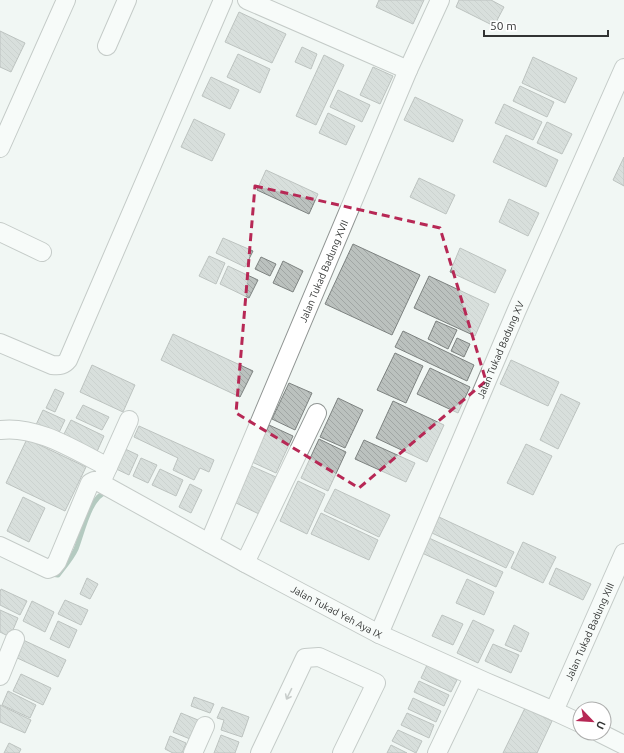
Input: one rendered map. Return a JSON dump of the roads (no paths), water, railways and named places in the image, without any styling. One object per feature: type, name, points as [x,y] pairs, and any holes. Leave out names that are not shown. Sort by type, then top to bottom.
[{"type":"street","points":[[0,148],[66,0]]},
{"type":"street","points":[[107,46],[127,0]]},
{"type":"street","points":[[0,343],[52,365],[63,365],[68,360],[223,0]]},
{"type":"street","points":[[247,0],[408,70]]},
{"type":"street","name":"Jalan Tukad Badung XVII","points":[[209,543],[408,70],[440,0]]},
{"type":"street","name":"Jalan Tukad Badung XV","points":[[379,634],[435,499],[624,68]]},
{"type":"street","points":[[0,232],[42,252]]},
{"type":"street","points":[[245,563],[317,412]]},
{"type":"street","points":[[0,546],[48,569],[53,567],[57,562],[90,483],[104,475],[129,420]]},
{"type":"street","name":"Jalan Tukad Yeh Aya IX","points":[[0,430],[17,428],[39,434],[209,543],[245,563],[379,634],[572,719]]},
{"type":"street","name":"Jalan Tukad Badung XIII","points":[[554,711],[624,553]]},
{"type":"street","points":[[0,676],[15,639]]},
{"type":"street","points":[[260,753],[305,658],[319,657],[376,683],[342,753]]},
{"type":"street","points":[[437,753],[470,684]]},
{"type":"street","points":[[193,753],[205,726]]},
{"type":"street","points":[[612,740],[624,746]]},
{"type":"waterway","points":[[51,574],[58,575],[70,559],[76,549],[91,507],[101,495],[107,492]]}]
